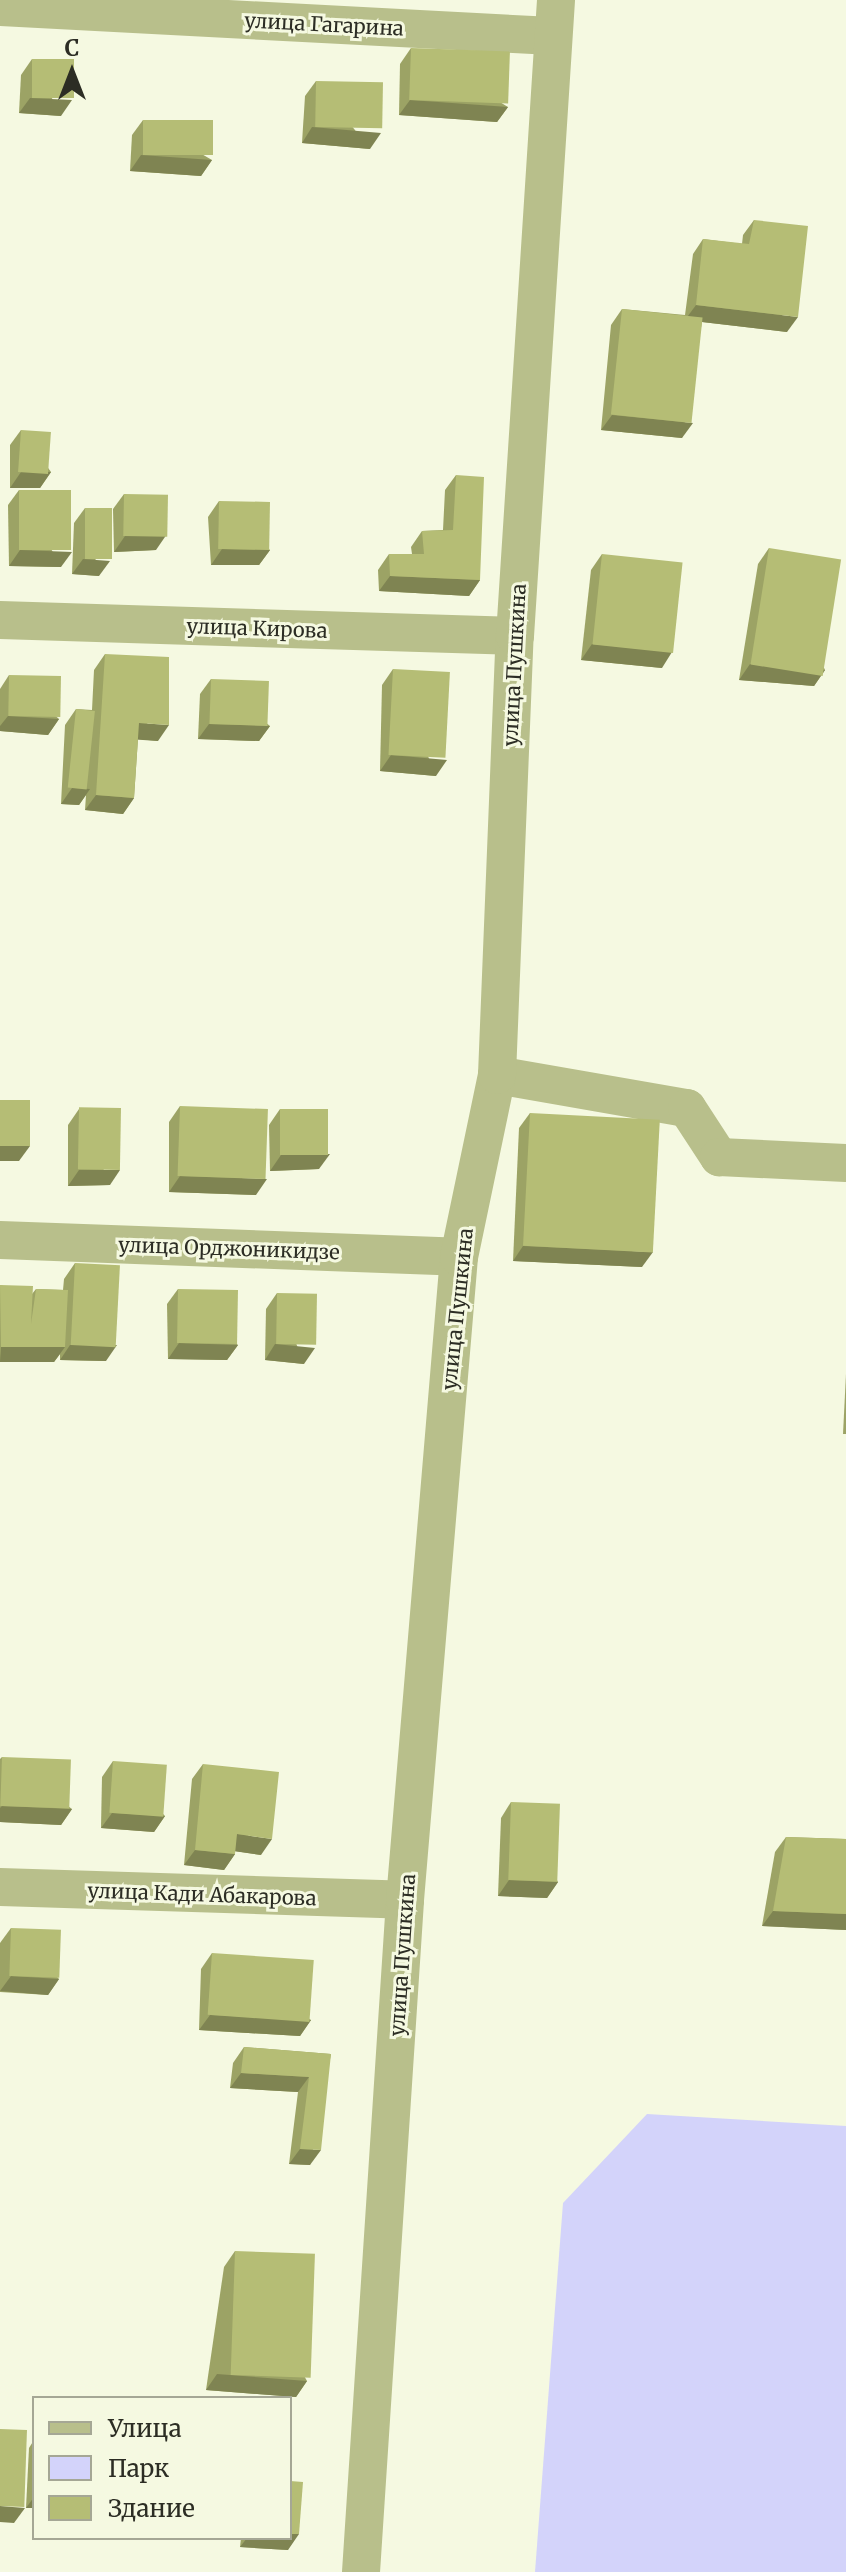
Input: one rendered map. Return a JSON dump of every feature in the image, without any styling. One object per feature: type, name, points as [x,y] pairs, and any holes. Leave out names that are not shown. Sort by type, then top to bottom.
[{"type":"street","name":"улица Гагарина","points":[[0,7],[554,18]]},
{"type":"street","name":"улица Пушкина","points":[[361,2572],[405,1900],[459,1257],[497,1075],[515,636],[554,18]]},
{"type":"street","name":"улица Кирова","points":[[0,620],[515,636]]},
{"type":"street","points":[[497,1075],[687,1108],[719,1157],[846,1163]]},
{"type":"street","name":"улица Орджоникидзе","points":[[0,1240],[459,1257]]},
{"type":"street","name":"улица Кади Абакарова","points":[[0,1887],[405,1900]]},
{"type":"green space","points":[[647,2114],[846,2126],[846,2572],[535,2572],[563,2203]]},
{"type":"building","points":[[411,48],[510,51],[508,103],[409,100]]},
{"type":"building","points":[[32,59],[74,59],[74,98],[32,98]]},
{"type":"building","points":[[316,81],[383,82],[382,128],[315,127]]},
{"type":"building","points":[[143,120],[213,120],[213,155],[143,155]]},
{"type":"building","points":[[754,220],[808,226],[798,317],[696,305],[703,239],[749,244]]},
{"type":"building","points":[[622,309],[703,317],[691,423],[611,414]]},
{"type":"building","points":[[21,430],[51,432],[48,474],[18,472]]},
{"type":"building","points":[[456,475],[484,477],[480,580],[390,576],[389,554],[424,554],[422,531],[453,530]]},
{"type":"building","points":[[19,490],[71,490],[71,550],[19,550]]},
{"type":"building","points":[[124,494],[168,495],[167,537],[123,536]]},
{"type":"building","points":[[219,501],[270,502],[269,550],[218,549]]},
{"type":"building","points":[[85,508],[112,508],[112,559],[85,559]]},
{"type":"building","points":[[769,548],[841,559],[823,676],[751,665]]},
{"type":"building","points":[[602,554],[683,562],[673,653],[592,645]]},
{"type":"building","points":[[105,654],[169,657],[169,725],[139,723],[134,798],[96,795]]},
{"type":"building","points":[[393,669],[450,672],[445,758],[388,755]]},
{"type":"building","points":[[9,675],[61,676],[60,717],[8,716]]},
{"type":"building","points":[[211,679],[269,681],[267,726],[209,724]]},
{"type":"building","points":[[76,709],[95,711],[87,790],[68,788]]},
{"type":"building","points":[[0,1100],[30,1100],[30,1146],[0,1146]]},
{"type":"building","points":[[180,1106],[268,1109],[266,1179],[178,1176]]},
{"type":"building","points":[[79,1107],[121,1108],[120,1170],[78,1169]]},
{"type":"building","points":[[280,1109],[328,1109],[328,1155],[280,1155]]},
{"type":"building","points":[[530,1113],[660,1120],[653,1253],[523,1246]]},
{"type":"building","points":[[75,1263],[120,1265],[116,1347],[71,1345]]},
{"type":"building","points":[[0,1285],[33,1286],[31,1324],[36,1289],[68,1290],[65,1347],[1,1347]]},
{"type":"building","points":[[178,1289],[238,1290],[237,1344],[177,1343]]},
{"type":"building","points":[[277,1293],[317,1294],[316,1345],[276,1344]]},
{"type":"building","points":[[2,1757],[71,1759],[69,1808],[0,1806]]},
{"type":"building","points":[[113,1761],[167,1765],[163,1817],[109,1813]]},
{"type":"building","points":[[203,1764],[279,1772],[272,1839],[237,1834],[235,1854],[195,1850]]},
{"type":"building","points":[[511,1802],[560,1804],[557,1882],[508,1880]]},
{"type":"building","points":[[786,1837],[846,1839],[846,1914],[773,1911]]},
{"type":"building","points":[[11,1928],[61,1930],[59,1978],[9,1976]]},
{"type":"building","points":[[212,1953],[314,1960],[309,2022],[208,2015]]},
{"type":"building","points":[[244,2047],[331,2054],[321,2150],[300,2149],[309,2077],[241,2073]]},
{"type":"building","points":[[235,2251],[315,2254],[311,2378],[231,2375]]},
{"type":"building","points":[[0,2429],[27,2430],[24,2507],[0,2506]]},
{"type":"building","points":[[292,2481],[303,2482],[299,2534],[292,2534]]}]
